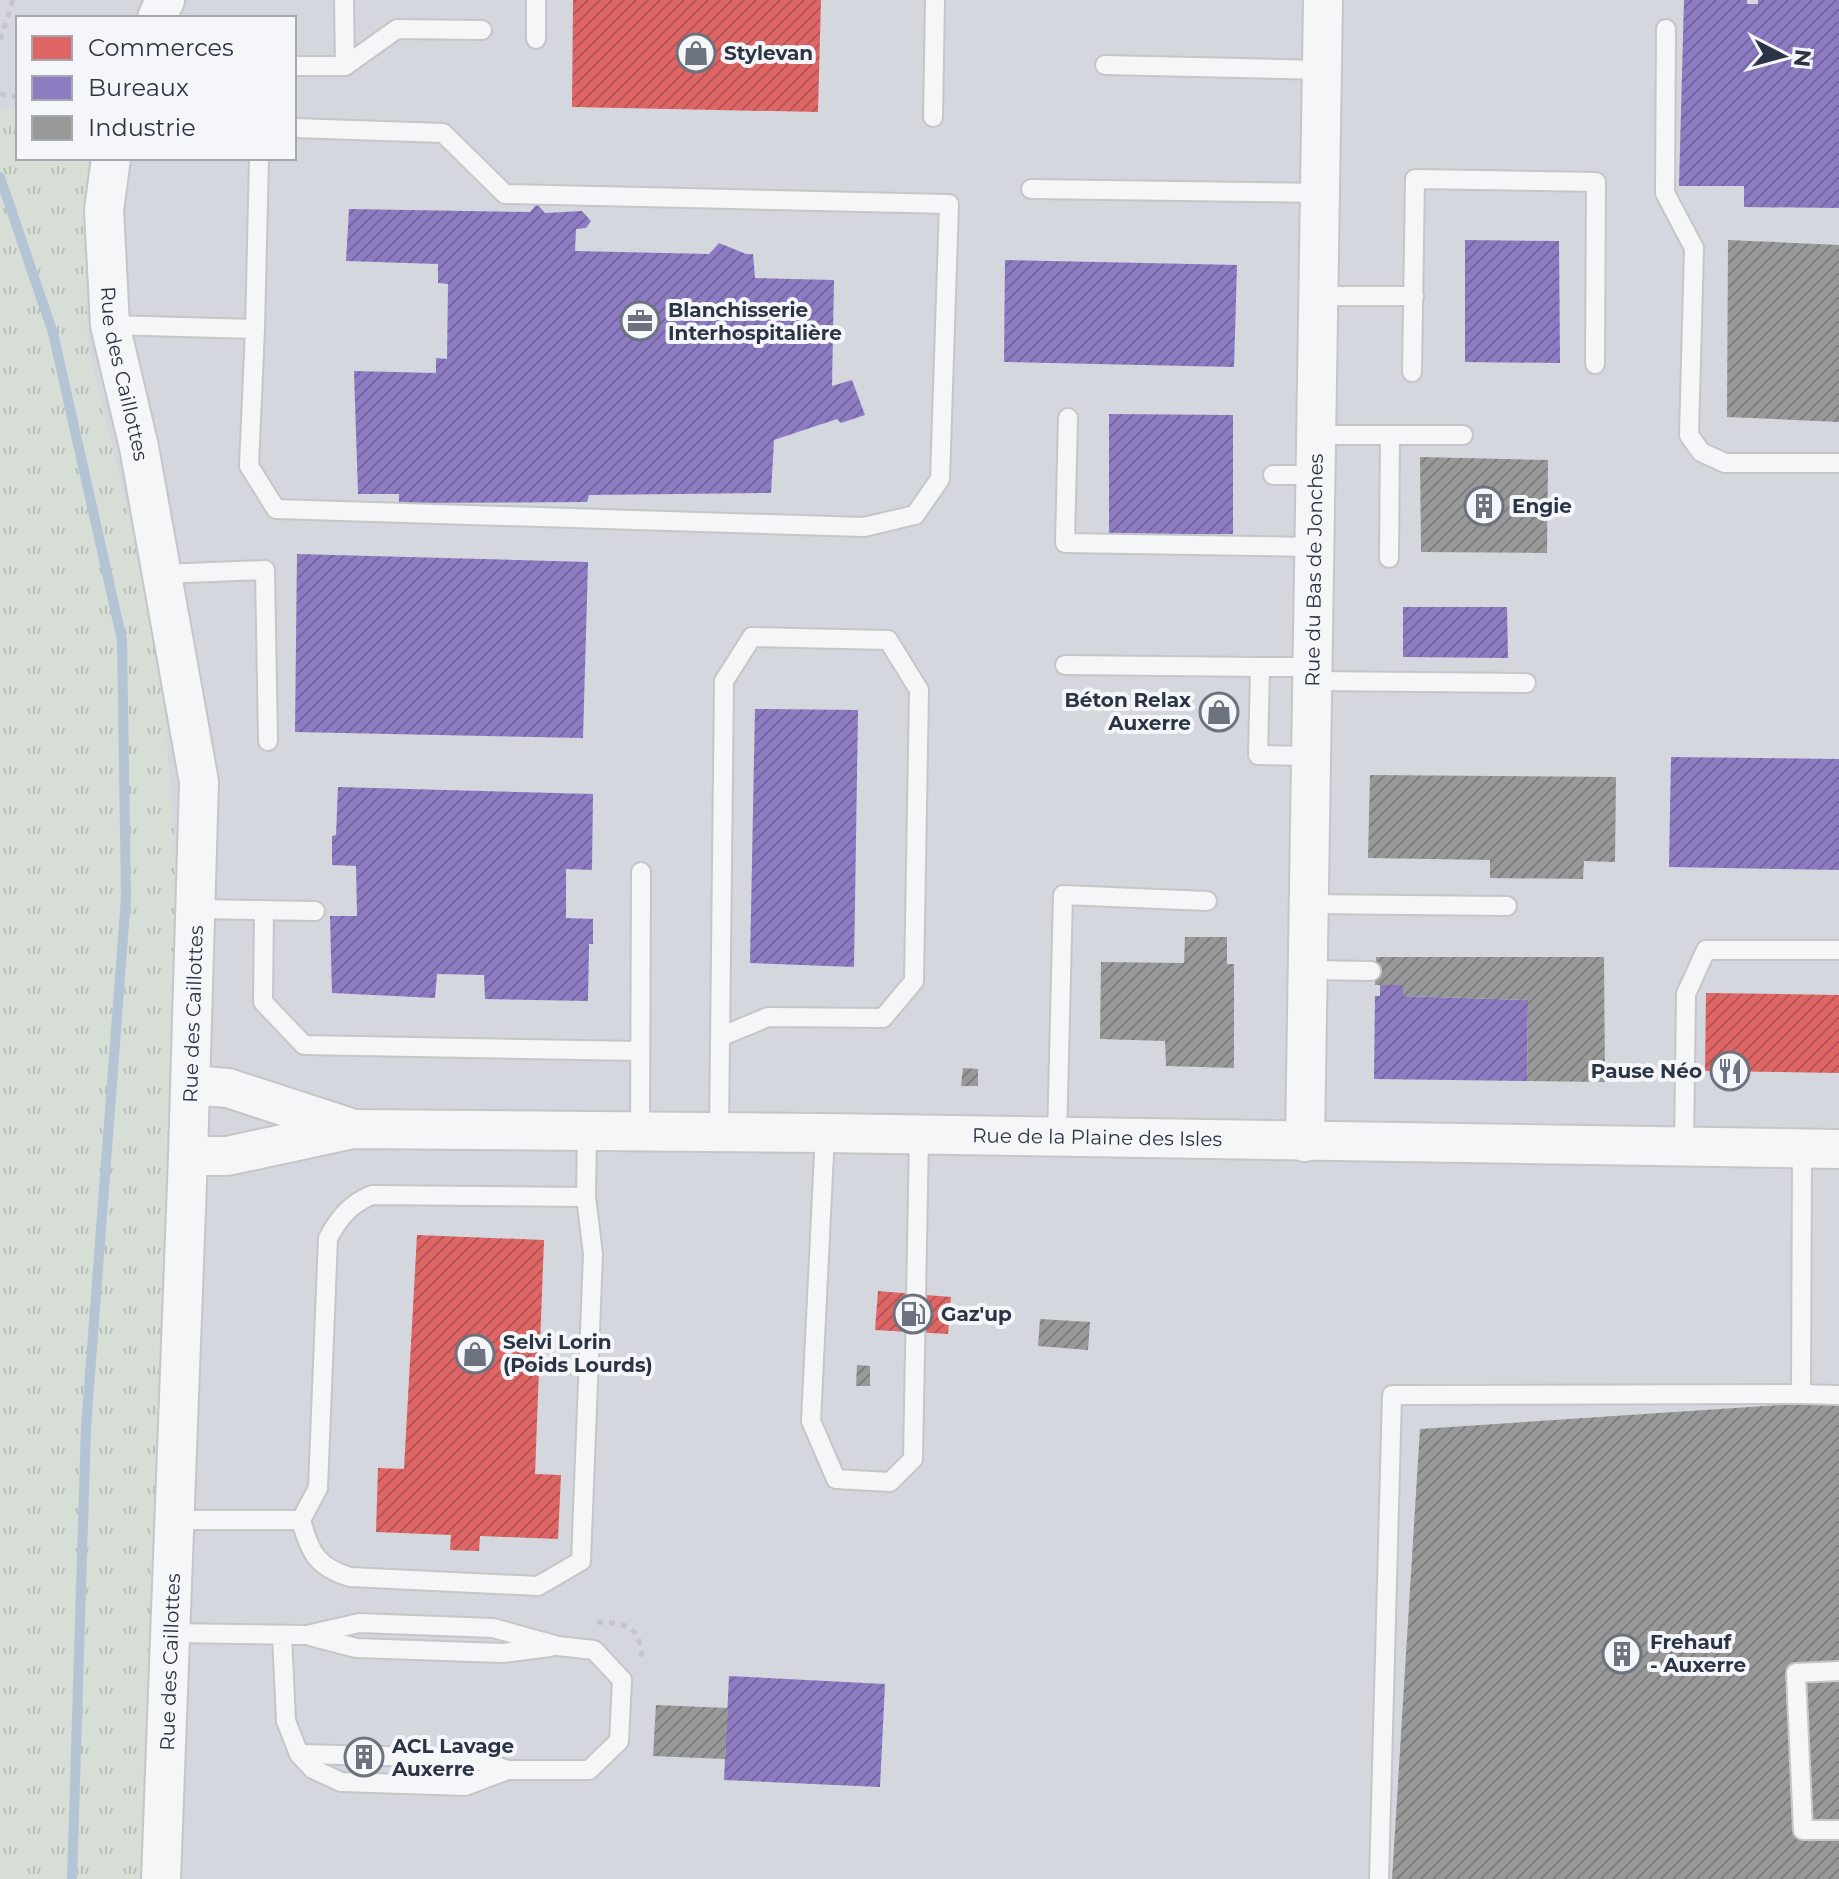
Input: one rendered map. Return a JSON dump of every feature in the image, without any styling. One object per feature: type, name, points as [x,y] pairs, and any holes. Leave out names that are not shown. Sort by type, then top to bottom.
[{"type":"street","name":"Rue du Bas de Jonches","points":[[1305,1142],[1323,0]]},
{"type":"street","name":"Rue des Caillottes","points":[[111,160],[104,210],[110,325],[139,447],[199,782],[191,1085],[161,1879]]},
{"type":"street","name":"Rue de la Plaine des Isles","points":[[191,1085],[228,1088],[353,1129]]},
{"type":"street","name":"Rue de la Plaine des Isles","points":[[188,1156],[227,1156],[353,1129],[1839,1149]]},
{"type":"lane","points":[[344,0],[345,66]]},
{"type":"lane","points":[[536,0],[536,39]]},
{"type":"lane","points":[[933,117],[935,0]]},
{"type":"lane","points":[[296,66],[345,66],[397,29],[482,30]]},
{"type":"lane","points":[[1666,29],[1665,193],[1694,248],[1689,435],[1701,452],[1725,463],[1839,463]]},
{"type":"lane","points":[[1105,65],[1322,70]]},
{"type":"lane","points":[[259,160],[249,466],[276,509],[864,527],[915,515],[940,479],[949,204],[505,194],[443,133],[296,128]]},
{"type":"lane","points":[[1412,372],[1415,179],[1596,182],[1595,364]]},
{"type":"lane","points":[[1031,189],[1320,193]]},
{"type":"lane","points":[[1318,296],[1414,296]]},
{"type":"lane","points":[[110,325],[255,329]]},
{"type":"lane","points":[[1068,418],[1065,543],[1315,547]]},
{"type":"lane","points":[[1316,435],[1463,435]]},
{"type":"lane","points":[[1389,558],[1390,435]]},
{"type":"lane","points":[[1273,475],[1315,475]]},
{"type":"lane","points":[[162,574],[265,570],[268,741]]},
{"type":"lane","points":[[719,1132],[720,1037],[724,681],[752,637],[888,640],[919,690],[914,981],[883,1018],[768,1017],[720,1037]]},
{"type":"lane","points":[[1065,665],[1260,667],[1313,674],[1526,683]]},
{"type":"lane","points":[[1260,667],[1258,755],[1312,756]]},
{"type":"lane","points":[[640,1131],[641,872]]},
{"type":"lane","points":[[1057,1138],[1063,895],[1207,901]]},
{"type":"lane","points":[[1309,904],[1507,906]]},
{"type":"lane","points":[[196,909],[315,911]]},
{"type":"lane","points":[[264,910],[263,1002],[304,1045],[640,1051]]},
{"type":"lane","points":[[1684,1147],[1686,994],[1706,950],[1839,950]]},
{"type":"lane","points":[[1308,970],[1371,971]]},
{"type":"lane","points":[[586,1197],[372,1195],[355,1201],[339,1219],[328,1238],[318,1488],[301,1520],[307,1541],[327,1570],[350,1577],[538,1586],[581,1561],[593,1254],[586,1197],[587,1131]]},
{"type":"lane","points":[[825,1133],[811,1421],[836,1479],[890,1482],[913,1459],[919,1136]]},
{"type":"lane","points":[[1801,1394],[1802,1149]]},
{"type":"lane","points":[[1379,1879],[1392,1395],[1839,1395]]},
{"type":"lane","points":[[175,1520],[301,1520]]},
{"type":"lane","points":[[171,1633],[307,1635],[359,1623],[493,1628],[558,1646],[594,1650],[622,1680],[619,1741],[589,1770],[508,1770],[470,1758],[299,1754]]},
{"type":"lane","points":[[282,1635],[286,1721],[299,1754],[313,1769],[341,1782],[465,1786],[508,1770]]},
{"type":"lane","points":[[1839,1671],[1796,1673],[1803,1830],[1839,1830]]},
{"type":"path","points":[[0,40],[13,0]]},
{"type":"shaded area","points":[[0,0],[1839,0],[1839,1879],[41,1879],[0,962]]},
{"type":"green space","points":[[0,109],[16,110],[16,160],[93,160],[83,210],[88,344],[160,649],[177,878],[156,1468],[147,1879],[0,1879]]},
{"type":"building: Commerces","name":"Stylevan","points":[[573,0],[821,0],[818,112],[572,107]]},
{"type":"building: Commerces","points":[[1706,993],[1839,995],[1839,1073],[1705,1071]]},
{"type":"building: Commerces","name":"Selvi Lorin (Poids Lourds)","points":[[417,1235],[544,1240],[535,1474],[561,1475],[558,1539],[480,1536],[479,1551],[450,1550],[451,1535],[376,1532],[378,1468],[404,1469]]},
{"type":"building: Commerces","name":"Gaz'up","points":[[878,1291],[951,1297],[948,1334],[875,1330]]},
{"type":"building: Bureaux","points":[[1684,0],[1747,0],[1747,4],[1758,4],[1758,0],[1839,0],[1839,208],[1744,207],[1744,186],[1679,186]]},
{"type":"building: Bureaux","name":"Blanchisserie Interhospitalière","points":[[537,204],[545,213],[582,211],[591,221],[586,228],[576,229],[575,251],[709,254],[719,243],[753,254],[755,278],[834,280],[832,386],[852,380],[865,415],[841,423],[837,419],[774,440],[771,493],[589,495],[587,502],[399,503],[399,494],[358,494],[354,371],[436,373],[436,358],[447,359],[448,284],[438,283],[438,264],[346,261],[349,209],[530,212]]},
{"type":"building: Bureaux","points":[[1465,240],[1559,241],[1560,363],[1465,362]]},
{"type":"building: Bureaux","points":[[1005,260],[1237,265],[1234,367],[1004,362]]},
{"type":"building: Bureaux","points":[[1109,414],[1233,415],[1233,534],[1109,534]]},
{"type":"building: Bureaux","points":[[297,554],[588,562],[583,738],[295,732]]},
{"type":"building: Bureaux","points":[[1403,607],[1507,607],[1508,658],[1403,657]]},
{"type":"building: Bureaux","points":[[755,709],[858,710],[854,967],[750,963]]},
{"type":"building: Bureaux","points":[[1671,757],[1839,759],[1839,870],[1669,867]]},
{"type":"building: Bureaux","points":[[338,787],[593,794],[592,870],[566,869],[566,918],[593,919],[593,944],[589,944],[588,1001],[485,999],[484,975],[437,974],[435,998],[332,993],[330,916],[357,916],[356,866],[332,865]]},
{"type":"building: Bureaux","points":[[1380,985],[1403,985],[1403,996],[1528,1000],[1527,1081],[1374,1079],[1375,996],[1380,996]]},
{"type":"building: Bureaux","points":[[1718,1476],[1819,1476],[1820,1484],[1839,1486],[1839,1546],[1822,1546],[1822,1597],[1722,1598]]},
{"type":"building: Bureaux","points":[[729,1676],[885,1684],[880,1787],[724,1780]]},
{"type":"building: Industrie","points":[[1728,240],[1839,245],[1839,422],[1727,417]]},
{"type":"building: Industrie","name":"Engie","points":[[1420,457],[1548,460],[1547,553],[1421,552]]},
{"type":"building: Industrie","points":[[1370,775],[1616,777],[1615,862],[1584,861],[1583,879],[1490,878],[1490,860],[1368,858]]},
{"type":"building: Industrie","points":[[1185,937],[1227,937],[1227,964],[1234,964],[1234,1068],[1166,1066],[1165,1041],[1100,1039],[1101,962],[1184,963]]},
{"type":"building: Industrie","points":[[1376,957],[1604,957],[1605,1082],[1527,1081],[1528,1000],[1403,996],[1403,985],[1375,985]]},
{"type":"building: Industrie","points":[[963,1068],[978,1069],[978,1086],[961,1086]]},
{"type":"building: Industrie","points":[[1040,1319],[1090,1322],[1088,1350],[1038,1346]]},
{"type":"building: Industrie","points":[[857,1365],[870,1366],[870,1386],[856,1386]]},
{"type":"building: Industrie","name":"Frehauf - Auxerre","points":[[1839,1401],[1839,1879],[1392,1879],[1420,1429]]},
{"type":"building: Industrie","points":[[656,1705],[728,1708],[725,1759],[653,1756]]},
{"type":"waterway","points":[[0,177],[53,333],[122,640],[126,898],[86,1427],[72,1879]]},
{"type":"place","name":"Stylevan","points":[[696,53]]},
{"type":"place","name":"Blanchisserie Interhospitalière","points":[[640,321]]},
{"type":"place","name":"Engie","points":[[1484,506]]},
{"type":"place","name":"Béton Relax Auxerre","points":[[1219,712]]},
{"type":"place","name":"Pause Néo","points":[[1730,1071]]},
{"type":"place","name":"Gaz'up","points":[[913,1314]]},
{"type":"place","name":"Selvi Lorin (Poids Lourds)","points":[[475,1354]]},
{"type":"place","name":"Frehauf - Auxerre","points":[[1622,1654]]},
{"type":"place","name":"ACL Lavage Auxerre","points":[[364,1757]]}]
